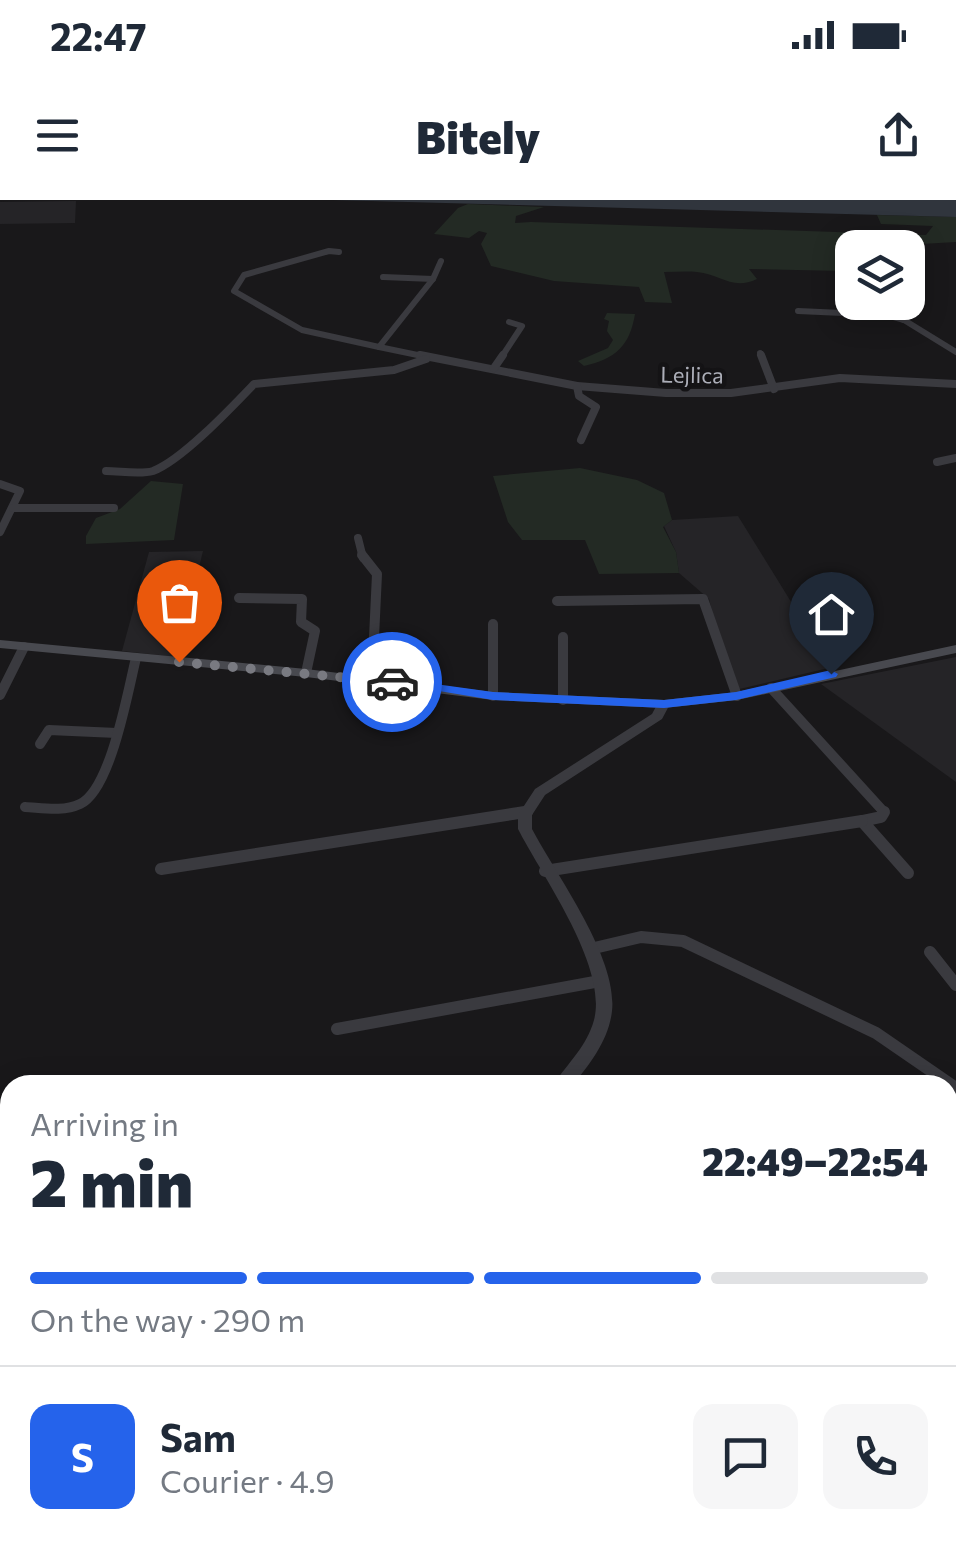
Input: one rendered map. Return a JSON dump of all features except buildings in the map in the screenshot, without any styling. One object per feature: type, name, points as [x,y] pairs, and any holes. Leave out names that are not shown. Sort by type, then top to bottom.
[{"type":"main road","points":[[0,644],[306,672],[493,696],[664,704],[736,696],[956,650]]},
{"type":"street","name":"Lejlica","points":[[339,252],[328,251],[244,275],[234,290],[292,328],[334,342],[379,347],[577,386],[731,394],[840,378],[956,384]]},
{"type":"street","points":[[379,347],[433,279],[440,261]]},
{"type":"street","points":[[383,277],[433,279]]},
{"type":"street","points":[[798,311],[835,312]]},
{"type":"street","points":[[904,320],[956,352]]},
{"type":"street","points":[[494,368],[522,326],[509,322]]},
{"type":"street","points":[[760,354],[774,389]]},
{"type":"street","name":"Lejlica","points":[[106,471],[150,472],[165,464],[201,437],[254,384],[394,370],[428,358]]},
{"type":"street","points":[[577,386],[578,396],[596,407],[580,440]]},
{"type":"street","points":[[937,462],[956,458]]},
{"type":"street","points":[[0,484],[20,491],[0,532]]},
{"type":"street","points":[[12,508],[114,508]]},
{"type":"street","points":[[358,538],[362,557],[376,574],[372,680]]},
{"type":"street","points":[[240,598],[302,600],[301,622],[315,631],[306,672]]},
{"type":"street","points":[[557,601],[703,599],[736,696]]},
{"type":"street","points":[[493,696],[494,624]]},
{"type":"street","points":[[563,638],[563,700]]},
{"type":"street","points":[[0,695],[24,646]]},
{"type":"street","points":[[25,807],[66,807],[88,800],[117,733],[136,658]]},
{"type":"street","points":[[546,872],[881,817],[884,812],[770,688]]},
{"type":"street","points":[[569,1075],[590,1046],[603,1018],[600,981],[590,950],[525,829],[528,812],[540,792],[657,716],[664,704]]},
{"type":"street","points":[[40,744],[49,730],[117,733]]},
{"type":"street","points":[[161,870],[528,812]]},
{"type":"street","points":[[862,821],[908,873]]},
{"type":"street","points":[[590,950],[640,937],[683,941],[876,1033],[937,1075]]},
{"type":"street","points":[[930,952],[956,985]]},
{"type":"street","points":[[337,1029],[600,981]]},
{"type":"shaded area","points":[[333,200],[956,200],[956,217]]},
{"type":"shaded area","points":[[76,201],[75,223],[0,224],[0,202]]},
{"type":"shaded area","points":[[468,204],[544,207],[516,216],[515,223],[835,232],[835,271],[749,269],[757,279],[740,283],[705,273],[664,272],[672,303],[645,302],[639,287],[554,281],[491,266],[481,244],[487,233],[479,231],[469,238],[434,234],[458,208]]},
{"type":"shaded area","points":[[877,215],[956,217],[956,242],[925,244],[925,235],[933,226],[881,224]]},
{"type":"shaded area","points":[[607,313],[635,314],[629,334],[613,355],[584,366],[578,361],[608,348],[613,340],[607,331],[609,321],[604,319]]},
{"type":"shaded area","points":[[580,468],[637,480],[664,493],[672,520],[663,527],[676,552],[679,573],[599,574],[585,540],[522,540],[508,522],[493,476]]},
{"type":"shaded area","points":[[151,481],[183,484],[174,540],[86,544],[96,518],[120,509]]},
{"type":"shaded area","points":[[738,516],[793,605],[837,666],[731,691],[709,599],[679,573],[676,552],[664,526],[672,520]]},
{"type":"shaded area","points":[[203,551],[177,657],[122,651],[149,552]]},
{"type":"shaded area","points":[[956,657],[956,782],[821,684]]},
{"type":"way so far","points":[[179,662],[392,682]]},
{"type":"route","points":[[392,682],[493,696],[664,704],[736,696],[831,674]]}]
